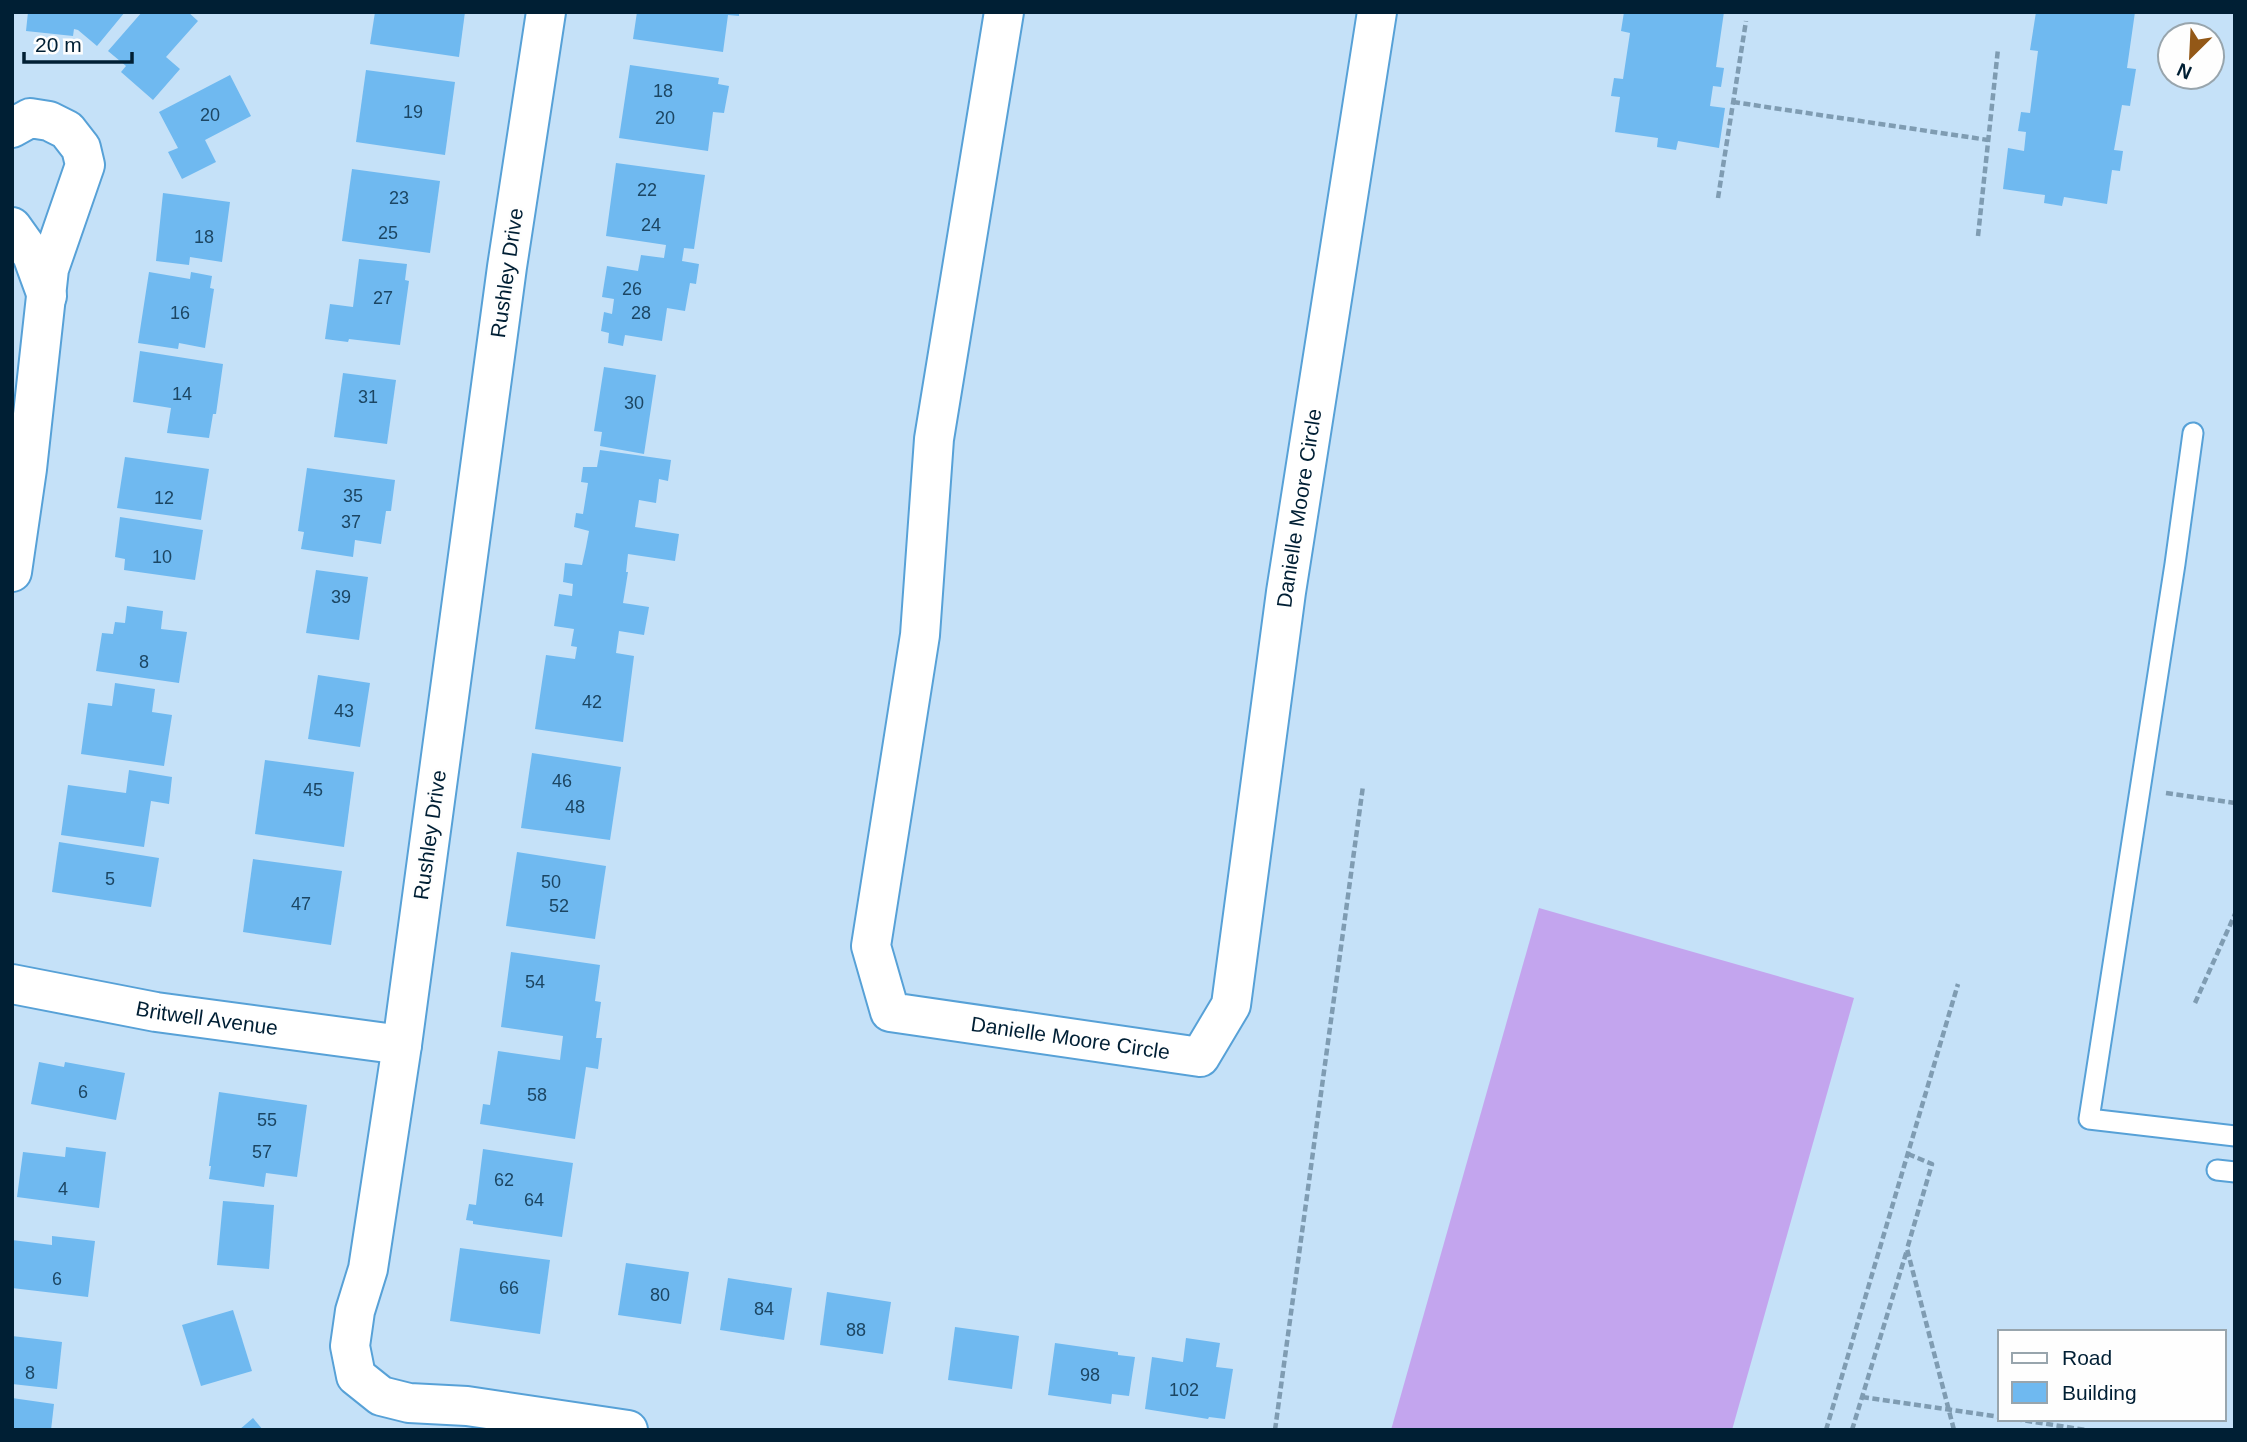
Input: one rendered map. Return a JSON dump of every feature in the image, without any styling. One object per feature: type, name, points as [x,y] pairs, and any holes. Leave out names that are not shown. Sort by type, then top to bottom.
[{"type":"street","name":"Rushley Drive","points":[[545,12],[505,281],[402,1045],[368,1269],[355,1311],[349,1346],[356,1377],[381,1396],[409,1403],[467,1406],[628,1430]]},
{"type":"street","name":"Danielle Moore Circle","points":[[1004,12],[933,439],[920,635],[871,946],[890,1012],[1200,1057],[1231,1005],[1286,592],[1377,12]]},
{"type":"street","points":[[12,128],[30,118],[49,121],[67,130],[81,148],[85,165],[52,258],[29,457],[12,572]]},
{"type":"street","points":[[12,227],[32,255],[47,296]]},
{"type":"street","name":"Britwell Avenue","points":[[12,984],[156,1012],[402,1045]]},
{"type":"lane","points":[[2193,433],[2089,1119],[2235,1136]]},
{"type":"path","points":[[1718,198],[1746,22]]},
{"type":"path","points":[[1978,236],[1998,49]]},
{"type":"path","points":[[1733,102],[1989,139]]},
{"type":"path","points":[[1275,1430],[1363,786]]},
{"type":"path","points":[[2138,790],[2235,803]]},
{"type":"path","points":[[2195,1003],[2235,914]]},
{"type":"path","points":[[1826,1430],[1958,984]]},
{"type":"path","points":[[1852,1430],[1932,1164],[1908,1154]]},
{"type":"path","points":[[1908,1249],[1954,1430]]},
{"type":"path","points":[[1862,1397],[1998,1417]]},
{"type":"path","points":[[2028,1421],[2086,1430]]},
{"type":"shaded area","points":[[1539,908],[1854,998],[1732,1430],[1391,1430]]},
{"type":"building","points":[[28,12],[125,12],[97,46],[74,29],[73,36],[26,31]]},
{"type":"building","points":[[142,12],[188,12],[198,21],[166,57],[180,69],[153,100],[121,72],[126,66],[108,51]]},
{"type":"building","points":[[375,12],[465,12],[459,57],[370,44]]},
{"type":"building","points":[[637,12],[739,12],[739,16],[728,15],[723,52],[633,39]]},
{"type":"building","points":[[1624,12],[1724,12],[1716,67],[1724,68],[1721,87],[1713,86],[1710,106],[1725,108],[1719,148],[1678,141],[1676,150],[1657,147],[1658,138],[1615,132],[1620,97],[1611,96],[1614,78],[1623,79],[1630,33],[1621,31]]},
{"type":"building","points":[[2036,12],[2135,12],[2127,68],[2136,69],[2130,106],[2122,105],[2114,150],[2123,151],[2120,171],[2112,170],[2107,204],[2064,197],[2062,206],[2044,203],[2045,195],[2003,189],[2008,148],[2024,151],[2026,132],[2018,131],[2021,112],[2030,113],[2038,51],[2030,50]]},
{"type":"building","points":[[630,65],[719,78],[718,84],[729,86],[724,113],[713,112],[708,151],[619,138]]},
{"type":"building","points":[[366,70],[455,82],[445,155],[356,142]]},
{"type":"building","points":[[230,75],[251,116],[205,140],[216,162],[182,179],[168,152],[178,148],[159,112]]},
{"type":"building","points":[[616,163],[705,175],[694,249],[684,248],[682,261],[699,264],[696,284],[690,283],[685,311],[667,308],[662,341],[625,335],[623,346],[608,343],[609,333],[601,331],[604,312],[612,314],[614,299],[602,297],[607,266],[638,271],[641,255],[664,258],[666,245],[606,236]]},
{"type":"building","points":[[352,169],[440,181],[430,253],[342,241]]},
{"type":"building","points":[[163,193],[230,202],[222,262],[190,257],[189,265],[156,261]]},
{"type":"building","points":[[359,259],[407,264],[405,280],[409,281],[400,345],[325,339],[330,304],[353,307]]},
{"type":"building","points":[[149,272],[190,279],[191,272],[212,276],[210,288],[214,289],[205,348],[179,343],[178,349],[138,343]]},
{"type":"building","points":[[140,351],[223,364],[216,414],[213,414],[209,438],[167,433],[171,408],[133,402]]},
{"type":"building","points":[[604,367],[656,375],[644,454],[600,446],[602,432],[594,431]]},
{"type":"building","points":[[343,373],[396,380],[387,444],[334,437]]},
{"type":"building","points":[[600,450],[671,460],[668,481],[659,479],[656,503],[639,500],[635,527],[679,534],[675,561],[628,554],[623,603],[649,607],[644,635],[619,631],[616,653],[634,656],[623,742],[535,729],[546,655],[575,659],[577,647],[571,646],[574,629],[554,626],[559,594],[572,596],[573,584],[563,582],[565,563],[582,565],[589,531],[574,527],[576,513],[583,514],[588,483],[581,482],[583,467],[597,467]]},
{"type":"building","points":[[125,457],[209,469],[201,520],[117,508]]},
{"type":"building","points":[[307,468],[395,480],[391,511],[386,511],[381,544],[355,540],[353,557],[301,549],[304,532],[298,531]]},
{"type":"building","points":[[120,517],[203,530],[195,580],[124,570],[125,559],[115,557]]},
{"type":"building","points":[[316,570],[368,577],[359,640],[306,633]]},
{"type":"building","points":[[127,606],[163,611],[161,629],[187,632],[179,683],[96,671],[102,633],[113,634],[115,622],[125,623]]},
{"type":"building","points":[[318,675],[370,683],[360,747],[308,739]]},
{"type":"building","points":[[115,683],[155,689],[152,712],[172,715],[164,766],[81,754],[88,703],[112,706]]},
{"type":"building","points":[[532,753],[621,767],[610,840],[521,828]]},
{"type":"building","points":[[265,760],[354,772],[344,847],[255,834]]},
{"type":"building","points":[[129,770],[172,777],[169,804],[151,801],[144,847],[61,835],[68,785],[126,793]]},
{"type":"building","points":[[59,842],[159,858],[151,907],[52,892]]},
{"type":"building","points":[[517,852],[606,866],[595,939],[506,926]]},
{"type":"building","points":[[253,859],[342,871],[331,945],[243,932]]},
{"type":"building","points":[[511,952],[600,965],[595,1001],[601,1002],[596,1038],[602,1038],[598,1069],[586,1067],[575,1139],[480,1124],[483,1104],[490,1105],[498,1051],[560,1060],[563,1036],[501,1027]]},
{"type":"building","points":[[39,1062],[64,1067],[65,1062],[125,1073],[116,1120],[31,1104]]},
{"type":"building","points":[[219,1092],[307,1105],[297,1177],[266,1173],[264,1187],[209,1179]]},
{"type":"building","points":[[66,1147],[106,1152],[99,1208],[17,1197],[23,1152],[65,1157]]},
{"type":"building","points":[[483,1149],[573,1163],[562,1237],[473,1224],[473,1221],[466,1220],[469,1204],[476,1205]]},
{"type":"building","points":[[223,1201],[274,1205],[269,1269],[217,1265]]},
{"type":"building","points":[[52,1236],[95,1241],[88,1297],[12,1288],[12,1240],[52,1245]]},
{"type":"building","points":[[460,1248],[550,1260],[540,1334],[450,1321]]},
{"type":"building","points":[[626,1263],[689,1272],[681,1324],[618,1315]]},
{"type":"building","points":[[728,1278],[792,1288],[784,1340],[720,1330]]},
{"type":"building","points":[[827,1292],[891,1302],[883,1354],[820,1345]]},
{"type":"building","points":[[233,1310],[252,1371],[201,1386],[182,1325]]},
{"type":"building","points":[[955,1327],[1019,1336],[1012,1389],[948,1380]]},
{"type":"building","points":[[12,1336],[62,1342],[57,1389],[12,1384]]},
{"type":"building","points":[[1186,1338],[1220,1343],[1216,1367],[1233,1369],[1225,1419],[1208,1419],[1145,1409],[1152,1357],[1183,1362]]},
{"type":"building","points":[[1055,1343],[1135,1357],[1129,1396],[1112,1394],[1111,1404],[1048,1395]]},
{"type":"building","points":[[12,1398],[54,1404],[51,1430],[12,1430]]},
{"type":"building","points":[[253,1418],[263,1430],[239,1430]]}]
